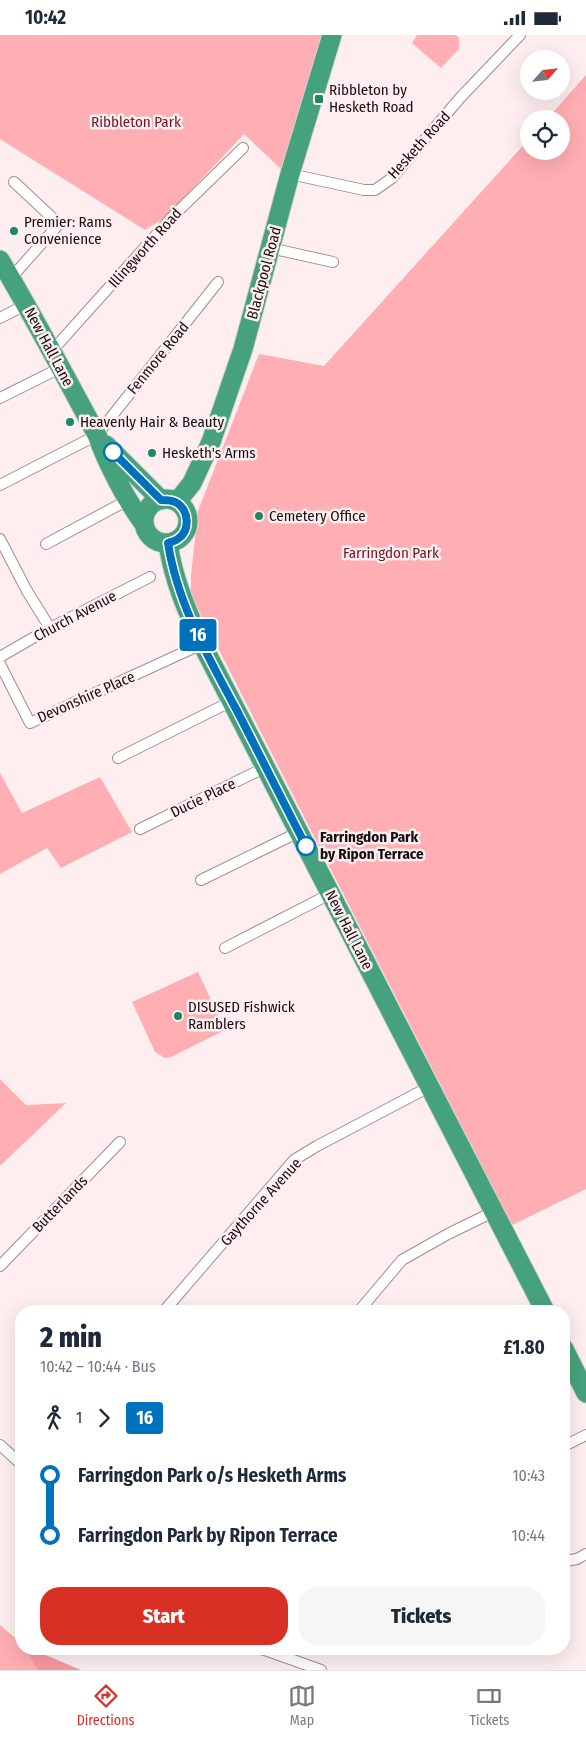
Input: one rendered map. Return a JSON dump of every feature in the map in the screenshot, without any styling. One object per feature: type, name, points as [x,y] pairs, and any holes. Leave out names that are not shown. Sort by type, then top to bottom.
[{"type":"highway","name":"Blackpool Road","points":[[163,503],[192,483],[211,442],[243,349],[290,175],[332,35]]},
{"type":"highway","name":"New Hall Lane","points":[[0,260],[27,304],[97,435],[102,449],[128,500],[144,524]]},
{"type":"highway","name":"New Hall Lane","points":[[97,435],[163,503]]},
{"type":"highway","points":[[128,500],[163,503],[186,514],[187,527],[180,538],[168,543],[161,543],[152,539],[146,531],[144,524],[144,517],[163,503]]},
{"type":"highway","name":"New Hall Lane","points":[[168,543],[171,566],[182,601],[202,644],[542,1305]]},
{"type":"highway","points":[[570,1361],[586,1393]]},
{"type":"street","name":"Hesketh Road","points":[[290,175],[364,190],[375,190],[392,177],[466,92],[520,35]]},
{"type":"street","name":"Illingworth Road","points":[[56,360],[173,216],[243,148]]},
{"type":"street","points":[[11,278],[59,224],[14,182]]},
{"type":"street","points":[[270,248],[332,262]]},
{"type":"street","name":"Fenmore Road","points":[[97,435],[218,282]]},
{"type":"street","points":[[0,318],[27,304]]},
{"type":"street","points":[[0,398],[56,360]]},
{"type":"street","points":[[0,485],[97,435]]},
{"type":"street","points":[[46,544],[128,500]]},
{"type":"street","points":[[0,539],[27,591],[50,628]]},
{"type":"street","name":"Church Avenue","points":[[0,657],[50,628],[150,577]]},
{"type":"street","name":"Devonshire Place","points":[[0,664],[30,723],[202,644]]},
{"type":"street","points":[[118,758],[232,701]]},
{"type":"street","name":"Ducie Place","points":[[140,829],[266,767]]},
{"type":"street","points":[[201,881],[299,832]]},
{"type":"street","points":[[226,948],[330,894]]},
{"type":"street","name":"Gaythorne Avenue","points":[[169,1305],[294,1160],[429,1087]]},
{"type":"street","name":"Butterlands","points":[[0,1266],[120,1142]]},
{"type":"street","points":[[364,1305],[402,1260],[448,1234],[493,1212]]},
{"type":"street","points":[[570,1443],[586,1435]]},
{"type":"street","points":[[0,1445],[15,1459]]},
{"type":"street","points":[[570,1560],[586,1554]]},
{"type":"street","points":[[279,1655],[321,1670]]},
{"type":"green space","name":"Ribbleton Park","points":[[0,35],[322,35],[299,123],[282,170],[244,134],[166,217],[145,230],[0,139]]},
{"type":"green space","points":[[417,35],[456,35],[459,38],[459,49],[441,68],[412,43]]},
{"type":"green space","name":"Farringdon Park","points":[[586,75],[586,1189],[512,1225],[191,595],[191,575],[198,511],[259,354],[324,366],[520,149],[520,160],[570,160],[570,110],[555,110],[564,100],[570,100],[570,93]]},
{"type":"green space","points":[[0,773],[22,813],[100,777],[132,832],[61,868],[47,848],[0,874]]},
{"type":"green space","name":"DISUSED Fishwick Ramblers","points":[[198,972],[225,1030],[171,1057],[165,1058],[155,1052],[132,1002]]},
{"type":"green space","points":[[0,1079],[26,1105],[66,1103],[0,1166]]},
{"type":"green space","points":[[0,1625],[15,1638],[15,1655],[29,1655],[37,1670],[0,1670]]},
{"type":"shaded area","points":[[29,1655],[45,1655],[81,1670],[37,1670]]},
{"type":"bus line","name":"16","points":[[113,452],[161,500],[177,503],[186,514],[187,527],[184,533],[180,538],[168,543],[171,566],[182,601],[202,644],[306,846]]},
{"type":"place","name":"Ribbleton by Hesketh Road","points":[[319,99]]},
{"type":"place","name":"Premier: Rams Convenience","points":[[14,231]]},
{"type":"place","name":"Heavenly Hair & Beauty","points":[[70,422]]},
{"type":"place","name":"Hesketh's Arms","points":[[152,453]]},
{"type":"place","name":"Cemetery Office","points":[[259,516]]},
{"type":"place","name":"Farringdon Park by Ripon Terrace","points":[[306,846]]},
{"type":"place","name":"DISUSED Fishwick Ramblers","points":[[178,1016]]}]
